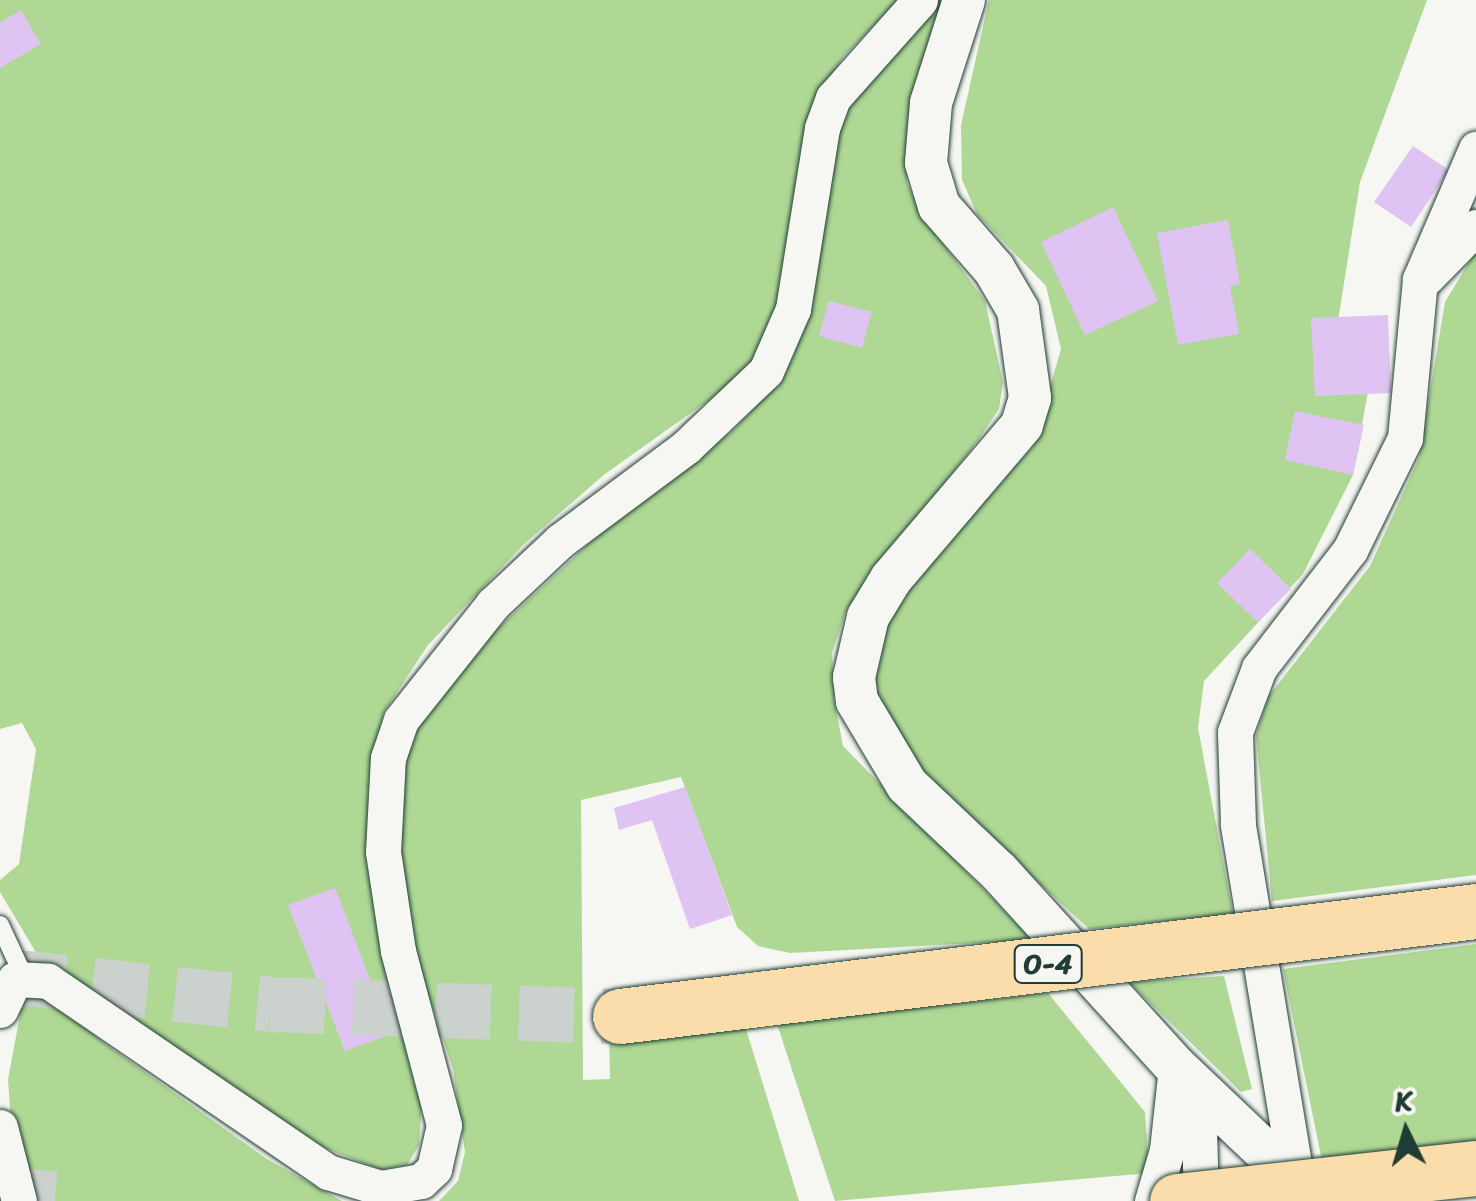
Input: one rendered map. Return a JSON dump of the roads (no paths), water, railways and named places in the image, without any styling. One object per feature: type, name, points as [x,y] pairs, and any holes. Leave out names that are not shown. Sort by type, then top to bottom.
[{"type":"highway","name":"O-4","points":[[620,1016],[1476,911]]},
{"type":"highway","points":[[1177,1201],[1476,1168]]},
{"type":"street","points":[[0,1010],[15,979],[48,981],[328,1172],[381,1188],[421,1181],[434,1168],[444,1125],[398,951],[383,852],[388,758],[401,720],[493,604],[560,541],[700,434],[766,371],[792,309],[822,128],[833,98],[920,0]]},
{"type":"street","points":[[964,0],[931,102],[926,163],[938,206],[994,269],[1018,310],[1030,398],[1022,426],[891,579],[868,617],[854,677],[857,701],[907,785],[998,872],[1187,1078],[1299,1191]]},
{"type":"street","points":[[1299,1191],[1238,824],[1235,732],[1258,668],[1350,550],[1405,438],[1419,285],[1476,149]]},
{"type":"street","points":[[1419,285],[1476,227]]},
{"type":"street","points":[[1152,1201],[1187,1078]]},
{"type":"street","points":[[1187,1078],[1201,1201]]},
{"type":"street","points":[[0,1127],[19,1201]]},
{"type":"lane","points":[[0,925],[24,977]]},
{"type":"tunnel","points":[[10,976],[270,1004],[620,1016]]},
{"type":"tunnel","points":[[0,1193],[77,1201]]}]
